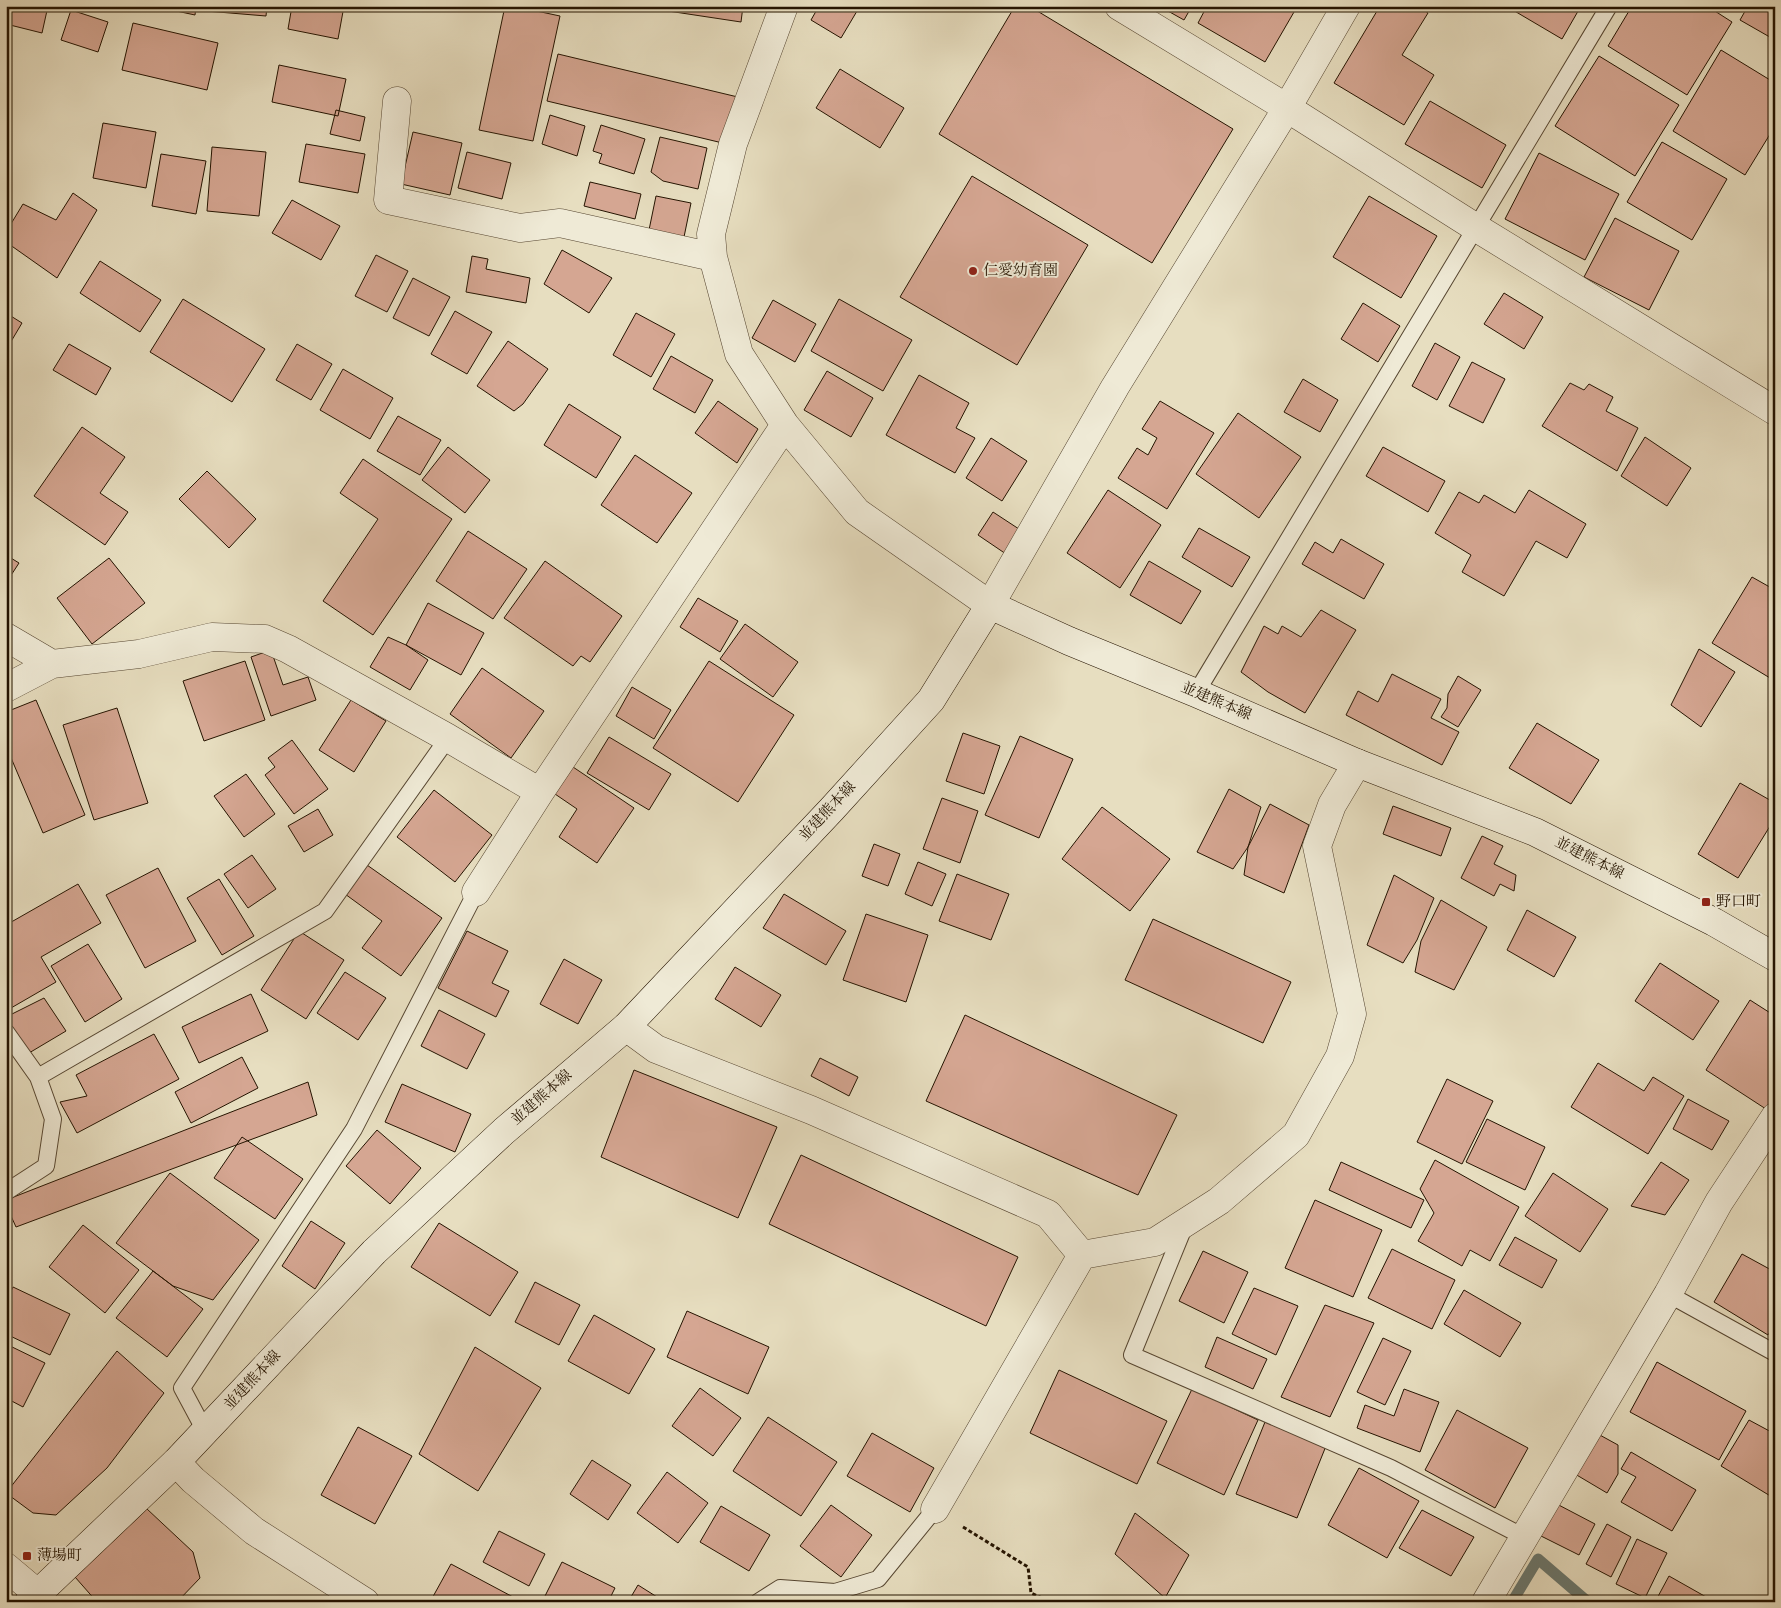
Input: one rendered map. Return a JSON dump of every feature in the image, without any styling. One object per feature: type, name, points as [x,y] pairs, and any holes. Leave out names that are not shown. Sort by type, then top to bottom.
[{"type":"street","points":[[784,6],[733,144],[711,234],[713,257],[739,354],[785,425],[857,512],[990,605],[1120,379],[1287,108],[1346,6]]},
{"type":"street","points":[[1119,6],[1775,411]]},
{"type":"street","points":[[397,101],[388,200],[520,228],[560,222],[713,257]]},
{"type":"street","points":[[476,892],[540,792],[785,425]]},
{"type":"street","name":"並建熊本線","points":[[33,1598],[176,1462],[374,1252],[504,1131],[626,1026],[832,809],[931,700],[990,605],[1069,641],[1196,693],[1357,763],[1535,832],[1714,922],[1775,957]]},
{"type":"street","points":[[6,637],[52,664]]},
{"type":"street","points":[[6,688],[52,664],[139,654],[212,637],[265,639],[288,649],[448,738],[540,792]]},
{"type":"street","points":[[935,1509],[1082,1255],[1155,1242],[1219,1201],[1296,1134],[1340,1056],[1352,1014],[1317,846],[1332,806],[1357,763]]},
{"type":"street","points":[[626,1026],[656,1050],[811,1110],[1048,1214],[1082,1255]]},
{"type":"street","points":[[1486,1602],[1668,1294],[1719,1202],[1775,1117]]},
{"type":"street","points":[[176,1462],[193,1480],[254,1532],[366,1602]]},
{"type":"street","points":[[6,1567],[33,1598]]},
{"type":"lane","points":[[1196,693],[1609,6]]},
{"type":"lane","points":[[38,1077],[325,911],[448,738]]},
{"type":"lane","points":[[205,1432],[182,1388],[354,1128],[476,892]]},
{"type":"lane","points":[[6,1032],[38,1077],[53,1119],[46,1166],[6,1192]]},
{"type":"lane","points":[[1186,1222],[1132,1355],[1391,1468],[1524,1537]]},
{"type":"lane","points":[[1668,1294],[1775,1353]]},
{"type":"lane","points":[[758,1602],[780,1588],[835,1592],[878,1579],[935,1509]]},
{"type":"path","points":[[935,1509],[1028,1567],[1031,1593],[1051,1602]]},
{"type":"building","points":[[7,6],[48,6],[42,33],[6,24]]},
{"type":"building","points":[[153,6],[196,6],[195,15]]},
{"type":"building","points":[[206,6],[267,6],[266,16],[206,11]]},
{"type":"building","points":[[292,6],[344,6],[338,39],[288,29]]},
{"type":"building","points":[[505,6],[560,16],[533,141],[479,130]]},
{"type":"building","points":[[635,6],[743,6],[741,22]]},
{"type":"building","points":[[819,6],[860,6],[841,38],[811,20]]},
{"type":"building","points":[[1015,6],[1029,6],[1233,129],[1152,263],[939,134]]},
{"type":"building","points":[[1159,6],[1192,6],[1184,20]]},
{"type":"building","points":[[1207,6],[1285,6],[1294,12],[1265,62],[1198,23]]},
{"type":"building","points":[[1380,6],[1418,6],[1428,13],[1402,55],[1434,75],[1404,125],[1334,83]]},
{"type":"building","points":[[1506,6],[1581,6],[1562,39]]},
{"type":"building","points":[[1632,6],[1707,6],[1732,22],[1687,95],[1608,46]]},
{"type":"building","points":[[1748,6],[1775,6],[1775,40],[1740,20]]},
{"type":"building","points":[[71,10],[108,22],[98,52],[61,40]]},
{"type":"building","points":[[133,23],[218,43],[207,90],[122,70]]},
{"type":"building","points":[[1721,50],[1775,83],[1775,126],[1745,175],[1673,131]]},
{"type":"building","points":[[558,54],[742,98],[731,145],[547,101]]},
{"type":"building","points":[[1599,56],[1679,105],[1635,176],[1555,126]]},
{"type":"building","points":[[279,65],[346,79],[338,116],[272,102]]},
{"type":"building","points":[[840,69],[904,108],[880,148],[816,108]]},
{"type":"building","points":[[1430,101],[1506,145],[1482,188],[1405,144]]},
{"type":"building","points":[[336,110],[365,117],[360,141],[330,134]]},
{"type":"building","points":[[550,115],[585,126],[577,156],[542,144]]},
{"type":"building","points":[[103,123],[156,132],[146,188],[93,178]]},
{"type":"building","points":[[601,125],[645,139],[634,174],[599,163],[602,154],[593,151]]},
{"type":"building","points":[[413,132],[462,143],[450,195],[401,184]]},
{"type":"building","points":[[660,137],[707,148],[698,189],[663,181],[651,172]]},
{"type":"building","points":[[1662,142],[1727,179],[1692,240],[1627,202]]},
{"type":"building","points":[[306,144],[365,154],[358,193],[299,182]]},
{"type":"building","points":[[212,147],[266,152],[259,216],[207,211]]},
{"type":"building","points":[[467,152],[511,163],[502,199],[458,188]]},
{"type":"building","points":[[1539,153],[1619,194],[1585,260],[1505,219]]},
{"type":"building","points":[[161,154],[206,161],[196,214],[152,206]]},
{"type":"building","points":[[972,176],[1088,245],[1017,365],[900,297]]},
{"type":"building","points":[[590,182],[641,194],[635,219],[584,206]]},
{"type":"building","points":[[73,193],[97,210],[57,278],[6,242],[6,232],[23,204],[56,220]]},
{"type":"building","points":[[656,196],[691,203],[684,237],[649,230]]},
{"type":"building","points":[[1369,196],[1437,236],[1401,298],[1333,257]]},
{"type":"building","points":[[292,200],[340,226],[321,260],[272,233]]},
{"type":"building","points":[[1615,218],[1679,251],[1649,310],[1584,277]]},
{"type":"building","points":[[562,250],[612,278],[589,313],[544,284]]},
{"type":"building","points":[[376,255],[408,271],[387,312],[355,296]]},
{"type":"building","points":[[472,256],[488,259],[486,269],[530,278],[526,303],[466,292]]},
{"type":"building","points":[[100,261],[161,300],[140,332],[80,293]]},
{"type":"building","points":[[413,278],[450,297],[429,336],[393,318]]},
{"type":"building","points":[[1504,293],[1543,317],[1524,349],[1484,324]]},
{"type":"building","points":[[183,299],[265,349],[232,402],[150,352]]},
{"type":"building","points":[[839,299],[912,340],[883,391],[811,351]]},
{"type":"building","points":[[773,300],[816,324],[795,362],[752,338]]},
{"type":"building","points":[[1363,303],[1400,326],[1378,362],[1341,339]]},
{"type":"building","points":[[455,311],[492,332],[467,374],[431,354]]},
{"type":"building","points":[[6,313],[22,323],[6,350]]},
{"type":"building","points":[[636,313],[675,334],[651,377],[613,355]]},
{"type":"building","points":[[508,341],[548,369],[523,404],[514,411],[477,386]]},
{"type":"building","points":[[1435,343],[1460,357],[1437,400],[1412,386]]},
{"type":"building","points":[[69,344],[111,368],[96,395],[53,370]]},
{"type":"building","points":[[297,344],[332,364],[311,400],[276,380]]},
{"type":"building","points":[[671,356],[713,380],[695,413],[653,389]]},
{"type":"building","points":[[1472,362],[1505,379],[1483,423],[1449,406]]},
{"type":"building","points":[[343,369],[393,398],[370,439],[320,410]]},
{"type":"building","points":[[827,371],[873,398],[851,437],[804,410]]},
{"type":"building","points":[[919,375],[969,403],[956,428],[975,438],[955,473],[886,435]]},
{"type":"building","points":[[1303,379],[1338,400],[1320,432],[1284,412]]},
{"type":"building","points":[[1570,383],[1584,390],[1589,384],[1613,397],[1606,411],[1638,428],[1617,471],[1542,426]]},
{"type":"building","points":[[718,401],[758,429],[737,463],[695,433]]},
{"type":"building","points":[[1160,401],[1214,433],[1167,509],[1118,478],[1137,448],[1148,455],[1157,438],[1142,429]]},
{"type":"building","points":[[569,404],[621,437],[596,478],[544,445]]},
{"type":"building","points":[[1238,413],[1301,457],[1259,518],[1196,474]]},
{"type":"building","points":[[398,416],[441,440],[420,475],[377,451]]},
{"type":"building","points":[[82,427],[125,457],[100,493],[128,512],[105,545],[34,496]]},
{"type":"building","points":[[1645,437],[1691,468],[1667,506],[1621,476]]},
{"type":"building","points":[[991,438],[1027,461],[1002,501],[966,478]]},
{"type":"building","points":[[448,447],[490,480],[465,513],[422,480]]},
{"type":"building","points":[[1383,447],[1445,481],[1428,512],[1366,476]]},
{"type":"building","points":[[635,455],[692,493],[657,543],[601,505]]},
{"type":"building","points":[[363,459],[452,519],[373,635],[323,601],[378,519],[340,493]]},
{"type":"building","points":[[207,471],[256,519],[229,548],[179,499]]},
{"type":"building","points":[[1108,490],[1161,525],[1120,588],[1067,553]]},
{"type":"building","points":[[1529,490],[1586,524],[1567,558],[1536,541],[1504,596],[1462,572],[1471,555],[1435,533],[1459,492],[1479,503],[1484,495],[1515,513]]},
{"type":"building","points":[[993,512],[1022,531],[1006,554],[978,535]]},
{"type":"building","points":[[1199,528],[1250,557],[1232,587],[1182,557]]},
{"type":"building","points":[[468,531],[527,569],[493,619],[436,581]]},
{"type":"building","points":[[1341,539],[1384,564],[1364,599],[1302,564],[1315,542],[1333,553]]},
{"type":"building","points":[[6,555],[19,563],[6,583]]},
{"type":"building","points":[[109,558],[145,603],[92,644],[57,598]]},
{"type":"building","points":[[545,561],[622,616],[590,662],[581,656],[573,666],[504,618]]},
{"type":"building","points":[[1149,561],[1201,591],[1181,624],[1130,595]]},
{"type":"building","points":[[1752,577],[1775,590],[1775,681],[1712,643]]},
{"type":"building","points":[[698,598],[738,621],[720,652],[680,627]]},
{"type":"building","points":[[428,603],[484,633],[461,675],[406,645]]},
{"type":"building","points":[[1321,610],[1356,630],[1305,713],[1268,692],[1241,672],[1264,626],[1278,634],[1282,626],[1301,637]]},
{"type":"building","points":[[745,624],[798,662],[773,697],[720,659]]},
{"type":"building","points":[[388,637],[406,645],[428,660],[410,690],[370,667]]},
{"type":"building","points":[[1699,649],[1735,672],[1701,727],[1671,705]]},
{"type":"building","points":[[271,650],[283,685],[308,677],[316,700],[271,716],[251,657]]},
{"type":"building","points":[[245,661],[265,720],[204,741],[183,681]]},
{"type":"building","points":[[709,661],[794,715],[738,802],[653,748]]},
{"type":"building","points":[[482,668],[544,711],[511,758],[450,714]]},
{"type":"building","points":[[1392,674],[1441,699],[1431,718],[1459,732],[1442,765],[1346,715],[1358,691],[1378,702]]},
{"type":"building","points":[[1458,676],[1481,690],[1458,727],[1441,717],[1447,708],[1448,694]]},
{"type":"building","points":[[632,687],[671,710],[654,739],[616,716]]},
{"type":"building","points":[[36,700],[85,815],[43,833],[6,746],[6,712]]},
{"type":"building","points":[[351,700],[386,721],[354,772],[319,750]]},
{"type":"building","points":[[117,708],[148,803],[94,820],[63,725]]},
{"type":"building","points":[[1537,723],[1599,760],[1571,804],[1509,768]]},
{"type":"building","points":[[963,733],[1000,746],[984,794],[946,781]]},
{"type":"building","points":[[1020,736],[1073,759],[1039,838],[985,815]]},
{"type":"building","points":[[609,737],[671,774],[649,810],[587,773]]},
{"type":"building","points":[[292,740],[328,789],[294,814],[265,775],[275,767],[268,758]]},
{"type":"building","points":[[573,767],[634,808],[597,863],[559,837],[577,809],[555,794]]},
{"type":"building","points":[[246,774],[275,814],[244,837],[214,796]]},
{"type":"building","points":[[1740,783],[1775,803],[1775,818],[1738,878],[1698,854]]},
{"type":"building","points":[[1229,789],[1261,807],[1248,847],[1233,869],[1197,852]]},
{"type":"building","points":[[434,790],[492,835],[455,882],[397,837]]},
{"type":"building","points":[[942,798],[978,811],[960,863],[923,849]]},
{"type":"building","points":[[1270,804],[1309,825],[1284,893],[1244,875],[1248,847]]},
{"type":"building","points":[[1393,806],[1451,828],[1441,856],[1383,834]]},
{"type":"building","points":[[1102,807],[1170,859],[1130,911],[1062,859]]},
{"type":"building","points":[[318,809],[333,835],[304,852],[288,826]]},
{"type":"building","points":[[1482,836],[1503,846],[1494,864],[1516,875],[1514,891],[1500,884],[1494,896],[1461,878]]},
{"type":"building","points":[[874,844],[900,854],[888,886],[862,876]]},
{"type":"building","points":[[252,855],[276,889],[248,908],[224,874]]},
{"type":"building","points":[[918,862],[946,874],[932,906],[905,894]]},
{"type":"building","points":[[367,865],[442,918],[401,976],[362,948],[382,921],[345,894]]},
{"type":"building","points":[[158,868],[196,941],[145,968],[106,895]]},
{"type":"building","points":[[957,874],[1009,894],[991,940],[939,921]]},
{"type":"building","points":[[1394,875],[1434,898],[1417,940],[1403,963],[1367,945]]},
{"type":"building","points":[[219,879],[254,936],[222,955],[187,898]]},
{"type":"building","points":[[78,884],[101,923],[41,957],[56,982],[11,1008],[6,1001],[6,925]]},
{"type":"building","points":[[784,894],[846,931],[826,965],[763,928]]},
{"type":"building","points":[[1441,900],[1487,927],[1454,990],[1415,972],[1421,941]]},
{"type":"building","points":[[1527,910],[1576,937],[1554,977],[1507,950]]},
{"type":"building","points":[[866,914],[928,935],[906,1002],[843,980]]},
{"type":"building","points":[[1153,919],[1291,982],[1263,1043],[1125,980]]},
{"type":"building","points":[[299,931],[344,960],[306,1019],[261,990]]},
{"type":"building","points":[[467,931],[508,951],[492,983],[509,991],[496,1017],[438,988]]},
{"type":"building","points":[[88,944],[122,999],[85,1022],[51,966]]},
{"type":"building","points":[[564,959],[602,980],[578,1024],[540,1004]]},
{"type":"building","points":[[1660,963],[1719,1001],[1693,1040],[1635,1001]]},
{"type":"building","points":[[735,967],[781,995],[761,1027],[715,999]]},
{"type":"building","points":[[345,972],[386,998],[358,1040],[317,1013]]},
{"type":"building","points":[[251,994],[268,1031],[199,1063],[182,1027]]},
{"type":"building","points":[[44,998],[66,1031],[29,1053],[6,1017]]},
{"type":"building","points":[[1750,1000],[1775,1016],[1775,1102],[1769,1111],[1706,1070]]},
{"type":"building","points":[[439,1010],[485,1034],[467,1069],[421,1046]]},
{"type":"building","points":[[965,1015],[1177,1115],[1138,1195],[926,1101]]},
{"type":"building","points":[[154,1034],[179,1079],[77,1133],[60,1102],[87,1096],[76,1075]]},
{"type":"building","points":[[242,1057],[258,1088],[191,1123],[175,1092]]},
{"type":"building","points":[[820,1058],[858,1077],[849,1096],[811,1076]]},
{"type":"building","points":[[1598,1063],[1644,1091],[1653,1077],[1684,1096],[1648,1154],[1571,1107]]},
{"type":"building","points":[[634,1070],[777,1127],[738,1218],[601,1157]]},
{"type":"building","points":[[1447,1079],[1493,1101],[1462,1164],[1417,1142]]},
{"type":"building","points":[[308,1082],[317,1115],[16,1227],[6,1205],[6,1200]]},
{"type":"building","points":[[402,1084],[471,1114],[455,1152],[385,1122]]},
{"type":"building","points":[[1688,1099],[1729,1121],[1712,1150],[1673,1129]]},
{"type":"building","points":[[1487,1119],[1545,1147],[1525,1190],[1466,1162]]},
{"type":"building","points":[[377,1130],[421,1168],[390,1204],[346,1166]]},
{"type":"building","points":[[242,1137],[303,1179],[275,1219],[214,1178]]},
{"type":"building","points":[[801,1155],[1018,1257],[986,1326],[769,1224]]},
{"type":"building","points":[[1435,1160],[1519,1207],[1490,1261],[1470,1250],[1462,1266],[1418,1241],[1434,1213],[1420,1189]]},
{"type":"building","points":[[1341,1162],[1424,1200],[1411,1228],[1329,1190]]},
{"type":"building","points":[[1661,1162],[1689,1180],[1665,1215],[1631,1206]]},
{"type":"building","points":[[170,1173],[259,1240],[213,1300],[173,1286],[116,1243]]},
{"type":"building","points":[[1553,1173],[1608,1209],[1580,1252],[1525,1216]]},
{"type":"building","points":[[1315,1200],[1382,1230],[1353,1297],[1285,1268]]},
{"type":"building","points":[[311,1221],[345,1243],[315,1289],[282,1266]]},
{"type":"building","points":[[439,1223],[518,1272],[490,1316],[411,1267]]},
{"type":"building","points":[[83,1225],[139,1270],[105,1313],[49,1267]]},
{"type":"building","points":[[1515,1237],[1557,1260],[1542,1288],[1499,1265]]},
{"type":"building","points":[[1392,1249],[1455,1280],[1432,1329],[1368,1298]]},
{"type":"building","points":[[1203,1251],[1248,1272],[1224,1323],[1179,1301]]},
{"type":"building","points":[[1742,1254],[1775,1272],[1775,1323],[1768,1335],[1714,1302]]},
{"type":"building","points":[[153,1271],[203,1309],[167,1357],[116,1318]]},
{"type":"building","points":[[535,1282],[580,1305],[559,1345],[515,1322]]},
{"type":"building","points":[[13,1287],[70,1314],[50,1355],[6,1334],[6,1301]]},
{"type":"building","points":[[1254,1288],[1298,1306],[1276,1355],[1232,1334]]},
{"type":"building","points":[[1464,1290],[1521,1323],[1500,1357],[1444,1324]]},
{"type":"building","points":[[1325,1305],[1374,1323],[1330,1417],[1281,1397]]},
{"type":"building","points":[[687,1311],[769,1347],[748,1394],[667,1357]]},
{"type":"building","points":[[594,1315],[655,1349],[629,1394],[568,1361]]},
{"type":"building","points":[[1217,1337],[1267,1359],[1253,1389],[1205,1367]]},
{"type":"building","points":[[1383,1338],[1411,1351],[1385,1405],[1357,1392]]},
{"type":"building","points":[[6,1344],[45,1363],[23,1407],[6,1398]]},
{"type":"building","points":[[475,1347],[541,1388],[478,1491],[419,1454]]},
{"type":"building","points":[[117,1351],[164,1393],[107,1468],[56,1515],[33,1513],[6,1493]]},
{"type":"building","points":[[1657,1362],[1746,1411],[1719,1460],[1630,1412]]},
{"type":"building","points":[[1059,1370],[1167,1421],[1137,1484],[1030,1433]]},
{"type":"building","points":[[700,1388],[741,1418],[713,1456],[672,1426]]},
{"type":"building","points":[[1192,1389],[1258,1420],[1224,1495],[1157,1463]]},
{"type":"building","points":[[1404,1389],[1439,1402],[1420,1452],[1357,1428],[1365,1405],[1394,1416]]},
{"type":"building","points":[[1457,1410],[1528,1448],[1495,1508],[1425,1470]]},
{"type":"building","points":[[768,1417],[837,1462],[801,1516],[733,1471]]},
{"type":"building","points":[[1749,1420],[1775,1434],[1775,1492],[1772,1497],[1721,1466]]},
{"type":"building","points":[[1265,1422],[1326,1446],[1297,1518],[1236,1494]]},
{"type":"building","points":[[358,1427],[412,1456],[375,1524],[321,1495]]},
{"type":"building","points":[[872,1433],[934,1468],[910,1512],[847,1476]]},
{"type":"building","points":[[1598,1434],[1618,1445],[1618,1474],[1607,1493],[1575,1474]]},
{"type":"building","points":[[1631,1452],[1696,1490],[1672,1531],[1621,1502],[1636,1477],[1621,1469]]},
{"type":"building","points":[[592,1460],[631,1485],[608,1520],[570,1494]]},
{"type":"building","points":[[1359,1468],[1419,1501],[1387,1558],[1328,1525]]},
{"type":"building","points":[[667,1472],[708,1503],[678,1543],[637,1513]]},
{"type":"building","points":[[1553,1502],[1595,1524],[1579,1555],[1537,1534]]},
{"type":"building","points":[[831,1505],[872,1535],[841,1577],[800,1546]]},
{"type":"building","points":[[721,1506],[770,1535],[749,1571],[700,1542]]},
{"type":"building","points":[[147,1509],[193,1552],[200,1578],[177,1602],[97,1602],[75,1577]]},
{"type":"building","points":[[1422,1510],[1474,1537],[1451,1576],[1399,1548]]},
{"type":"building","points":[[1135,1513],[1189,1555],[1165,1598],[1115,1554]]},
{"type":"building","points":[[1607,1524],[1631,1537],[1611,1577],[1586,1564]]},
{"type":"building","points":[[499,1531],[545,1554],[529,1586],[483,1562]]},
{"type":"building","points":[[1637,1539],[1667,1553],[1645,1598],[1616,1584]]},
{"type":"building","points":[[562,1562],[615,1588],[608,1602],[542,1602]]},
{"type":"building","points":[[451,1564],[513,1597],[510,1602],[430,1602]]},
{"type":"building","points":[[1669,1576],[1715,1602],[1655,1602]]},
{"type":"building","points":[[638,1585],[665,1602],[628,1602]]},
{"type":"waterway","points":[[1512,1602],[1538,1559],[1588,1602]]},
{"type":"place","name":"仁愛幼育園","points":[[973,271]]},
{"type":"place","name":"野口町","points":[[1706,902]]},
{"type":"place","name":"薄場町","points":[[27,1556]]}]
